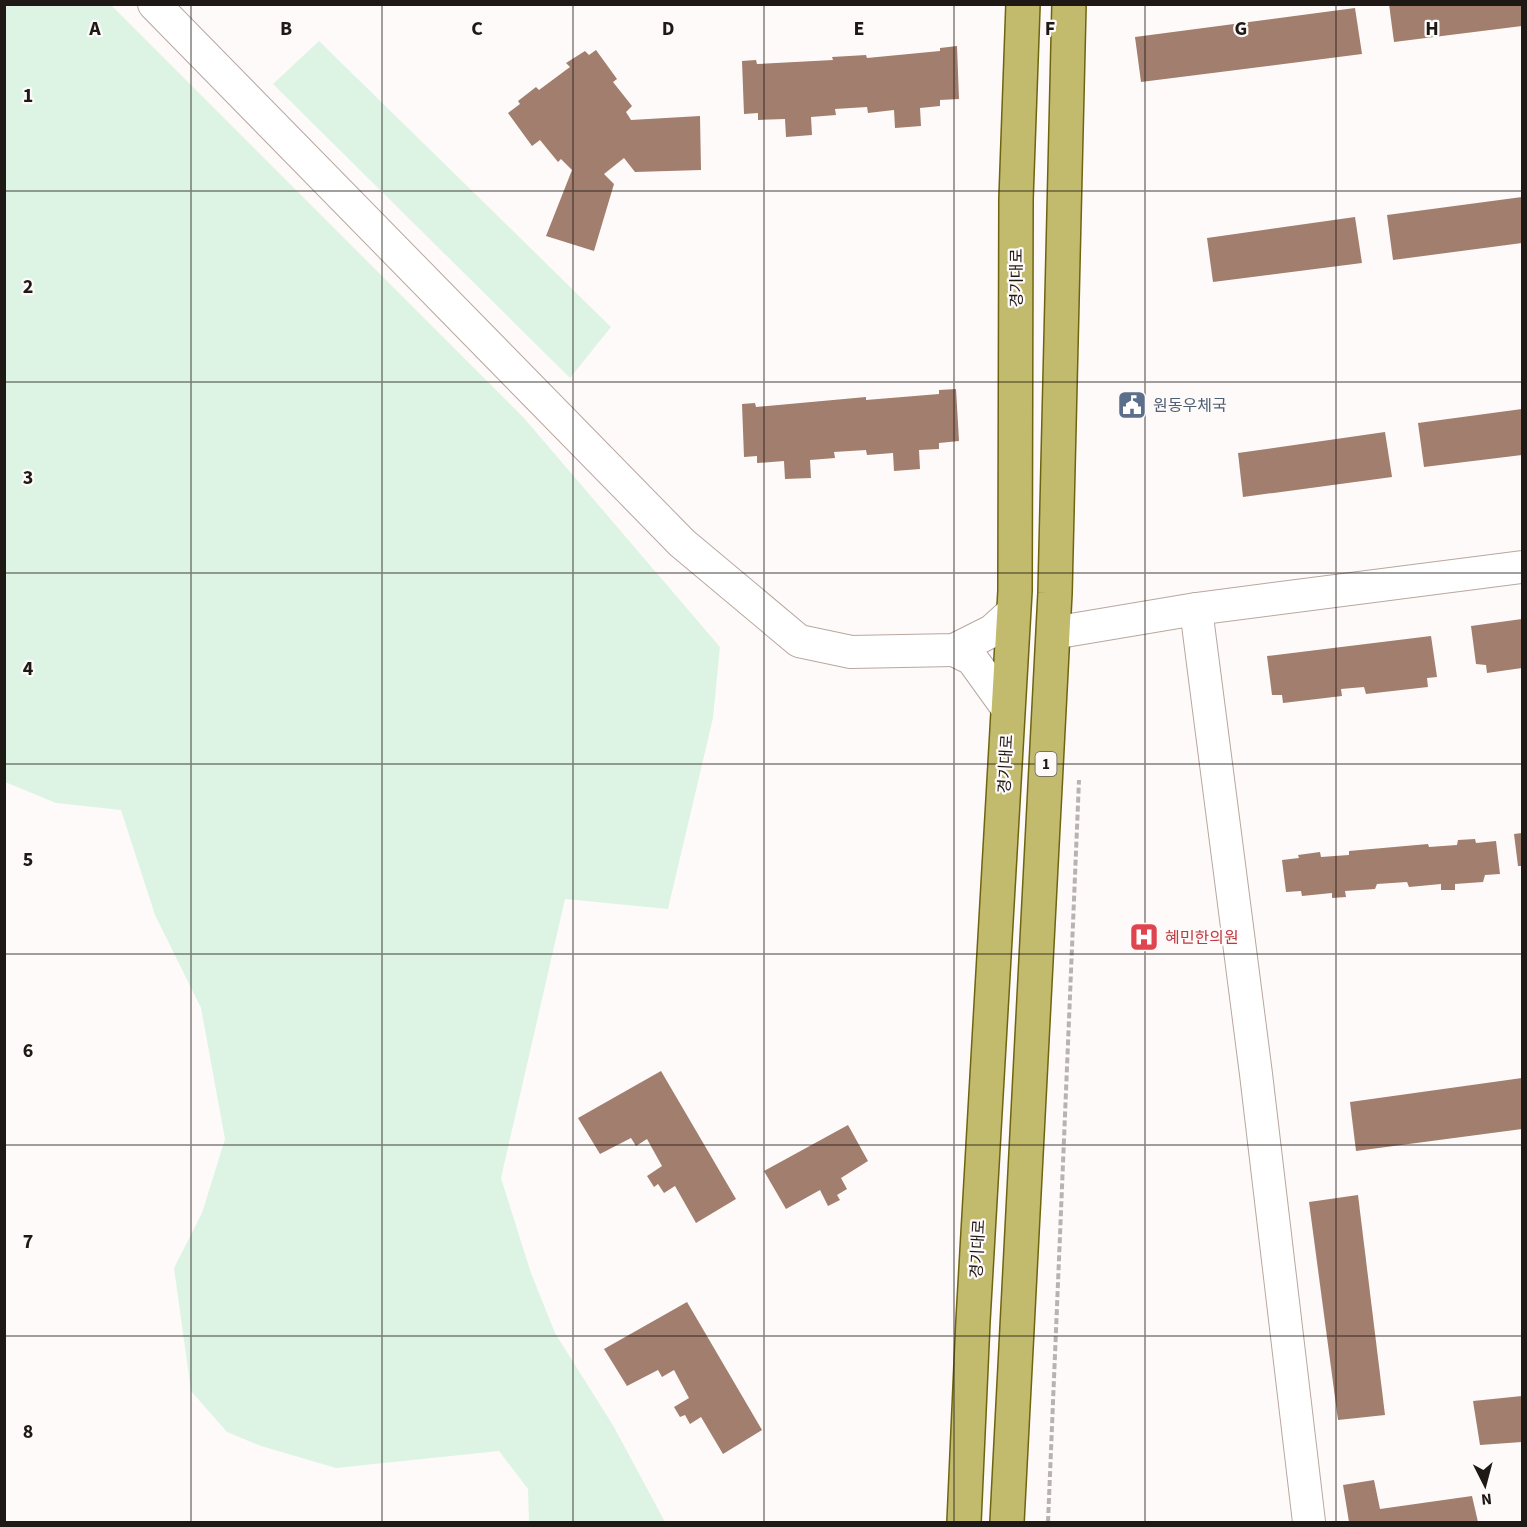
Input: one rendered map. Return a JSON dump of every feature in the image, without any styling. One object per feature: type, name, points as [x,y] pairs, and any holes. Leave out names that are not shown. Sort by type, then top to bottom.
[{"type":"main road","name":"경기대로","points":[[964,1522],[973,1321],[1014,611],[1016,199],[1023,4]]},
{"type":"main road","name":"1","points":[[1007,1522],[1053,633],[1069,4]]},
{"type":"street","points":[[154,4],[682,543],[799,641],[851,652],[954,650],[992,631],[1014,611]]},
{"type":"street","points":[[1053,633],[1196,609],[1522,567]]},
{"type":"street","points":[[1196,609],[1256,1074],[1309,1522]]},
{"type":"street","points":[[954,650],[972,659],[1008,709]]},
{"type":"green space","points":[[4,5],[111,5],[524,418],[720,647],[713,718],[668,909],[565,899],[501,1178],[531,1273],[555,1333],[614,1427],[665,1522],[529,1522],[528,1489],[499,1451],[336,1468],[261,1446],[227,1432],[191,1391],[174,1268],[202,1213],[225,1139],[201,1008],[155,915],[121,810],[56,803],[5,782]]},
{"type":"green space","points":[[319,41],[611,327],[570,378],[273,84]]},
{"type":"building","points":[[1389,4],[1522,4],[1522,26],[1394,42]]},
{"type":"building","points":[[1355,8],[1362,54],[1141,82],[1135,37]]},
{"type":"building","points":[[957,46],[959,99],[940,100],[940,106],[920,108],[921,126],[895,128],[894,110],[868,113],[867,107],[835,109],[836,115],[811,117],[812,135],[786,137],[785,119],[758,120],[758,113],[744,114],[742,61],[756,60],[757,64],[833,60],[832,57],[866,55],[867,58],[940,51],[940,48]]},
{"type":"building","points":[[596,50],[617,79],[613,82],[632,106],[626,112],[631,120],[700,116],[701,170],[635,172],[624,158],[604,174],[614,184],[594,251],[546,236],[572,170],[561,159],[558,162],[540,140],[532,146],[508,113],[520,104],[518,101],[536,87],[539,90],[570,67],[566,63],[585,51],[589,55]]},
{"type":"building","points":[[1522,197],[1522,243],[1393,260],[1387,215]]},
{"type":"building","points":[[1355,217],[1362,263],[1213,282],[1207,238]]},
{"type":"building","points":[[956,389],[959,441],[939,443],[939,449],[919,450],[920,469],[894,471],[893,453],[867,455],[866,450],[834,452],[835,458],[810,460],[811,478],[785,479],[784,461],[757,463],[757,456],[744,457],[742,404],[755,403],[756,407],[866,397],[866,400],[939,394],[939,390]]},
{"type":"building","points":[[1522,409],[1522,455],[1424,467],[1418,423]]},
{"type":"building","points":[[1385,432],[1392,477],[1243,497],[1238,453]]},
{"type":"building","points":[[1522,619],[1522,668],[1487,673],[1486,665],[1476,664],[1471,626]]},
{"type":"building","points":[[1431,636],[1437,677],[1427,678],[1428,687],[1366,694],[1364,687],[1341,689],[1342,696],[1283,703],[1282,695],[1272,695],[1267,656]]},
{"type":"building","points":[[1522,833],[1522,866],[1518,866],[1514,834]]},
{"type":"building","points":[[1475,839],[1476,843],[1496,841],[1500,874],[1485,875],[1483,882],[1455,884],[1455,890],[1441,890],[1441,884],[1409,887],[1407,882],[1377,884],[1375,889],[1345,891],[1346,897],[1332,898],[1332,893],[1302,896],[1301,891],[1286,892],[1282,860],[1299,858],[1298,855],[1320,852],[1321,857],[1349,855],[1349,851],[1428,844],[1429,847],[1457,845],[1458,840]]},
{"type":"building","points":[[661,1071],[736,1199],[696,1223],[675,1186],[664,1193],[658,1184],[654,1187],[647,1176],[662,1166],[647,1139],[636,1146],[631,1138],[600,1154],[578,1118]]},
{"type":"building","points":[[1522,1078],[1522,1129],[1356,1151],[1350,1102]]},
{"type":"building","points":[[848,1125],[868,1161],[841,1178],[847,1189],[837,1195],[840,1200],[828,1206],[820,1190],[786,1209],[764,1171]]},
{"type":"building","points":[[1358,1195],[1385,1415],[1338,1420],[1309,1202]]},
{"type":"building","points":[[687,1302],[762,1430],[723,1454],[701,1417],[690,1424],[685,1415],[680,1417],[674,1407],[689,1398],[674,1370],[662,1377],[658,1370],[627,1386],[604,1349]]},
{"type":"building","points":[[1522,1396],[1522,1442],[1480,1445],[1473,1401]]},
{"type":"building","points":[[1374,1480],[1380,1509],[1472,1496],[1478,1522],[1349,1522],[1343,1485]]},
{"type":"place","name":"원동우체국","points":[[1132,405]]},
{"type":"place","name":"혜민한의원","points":[[1144,937]]}]
